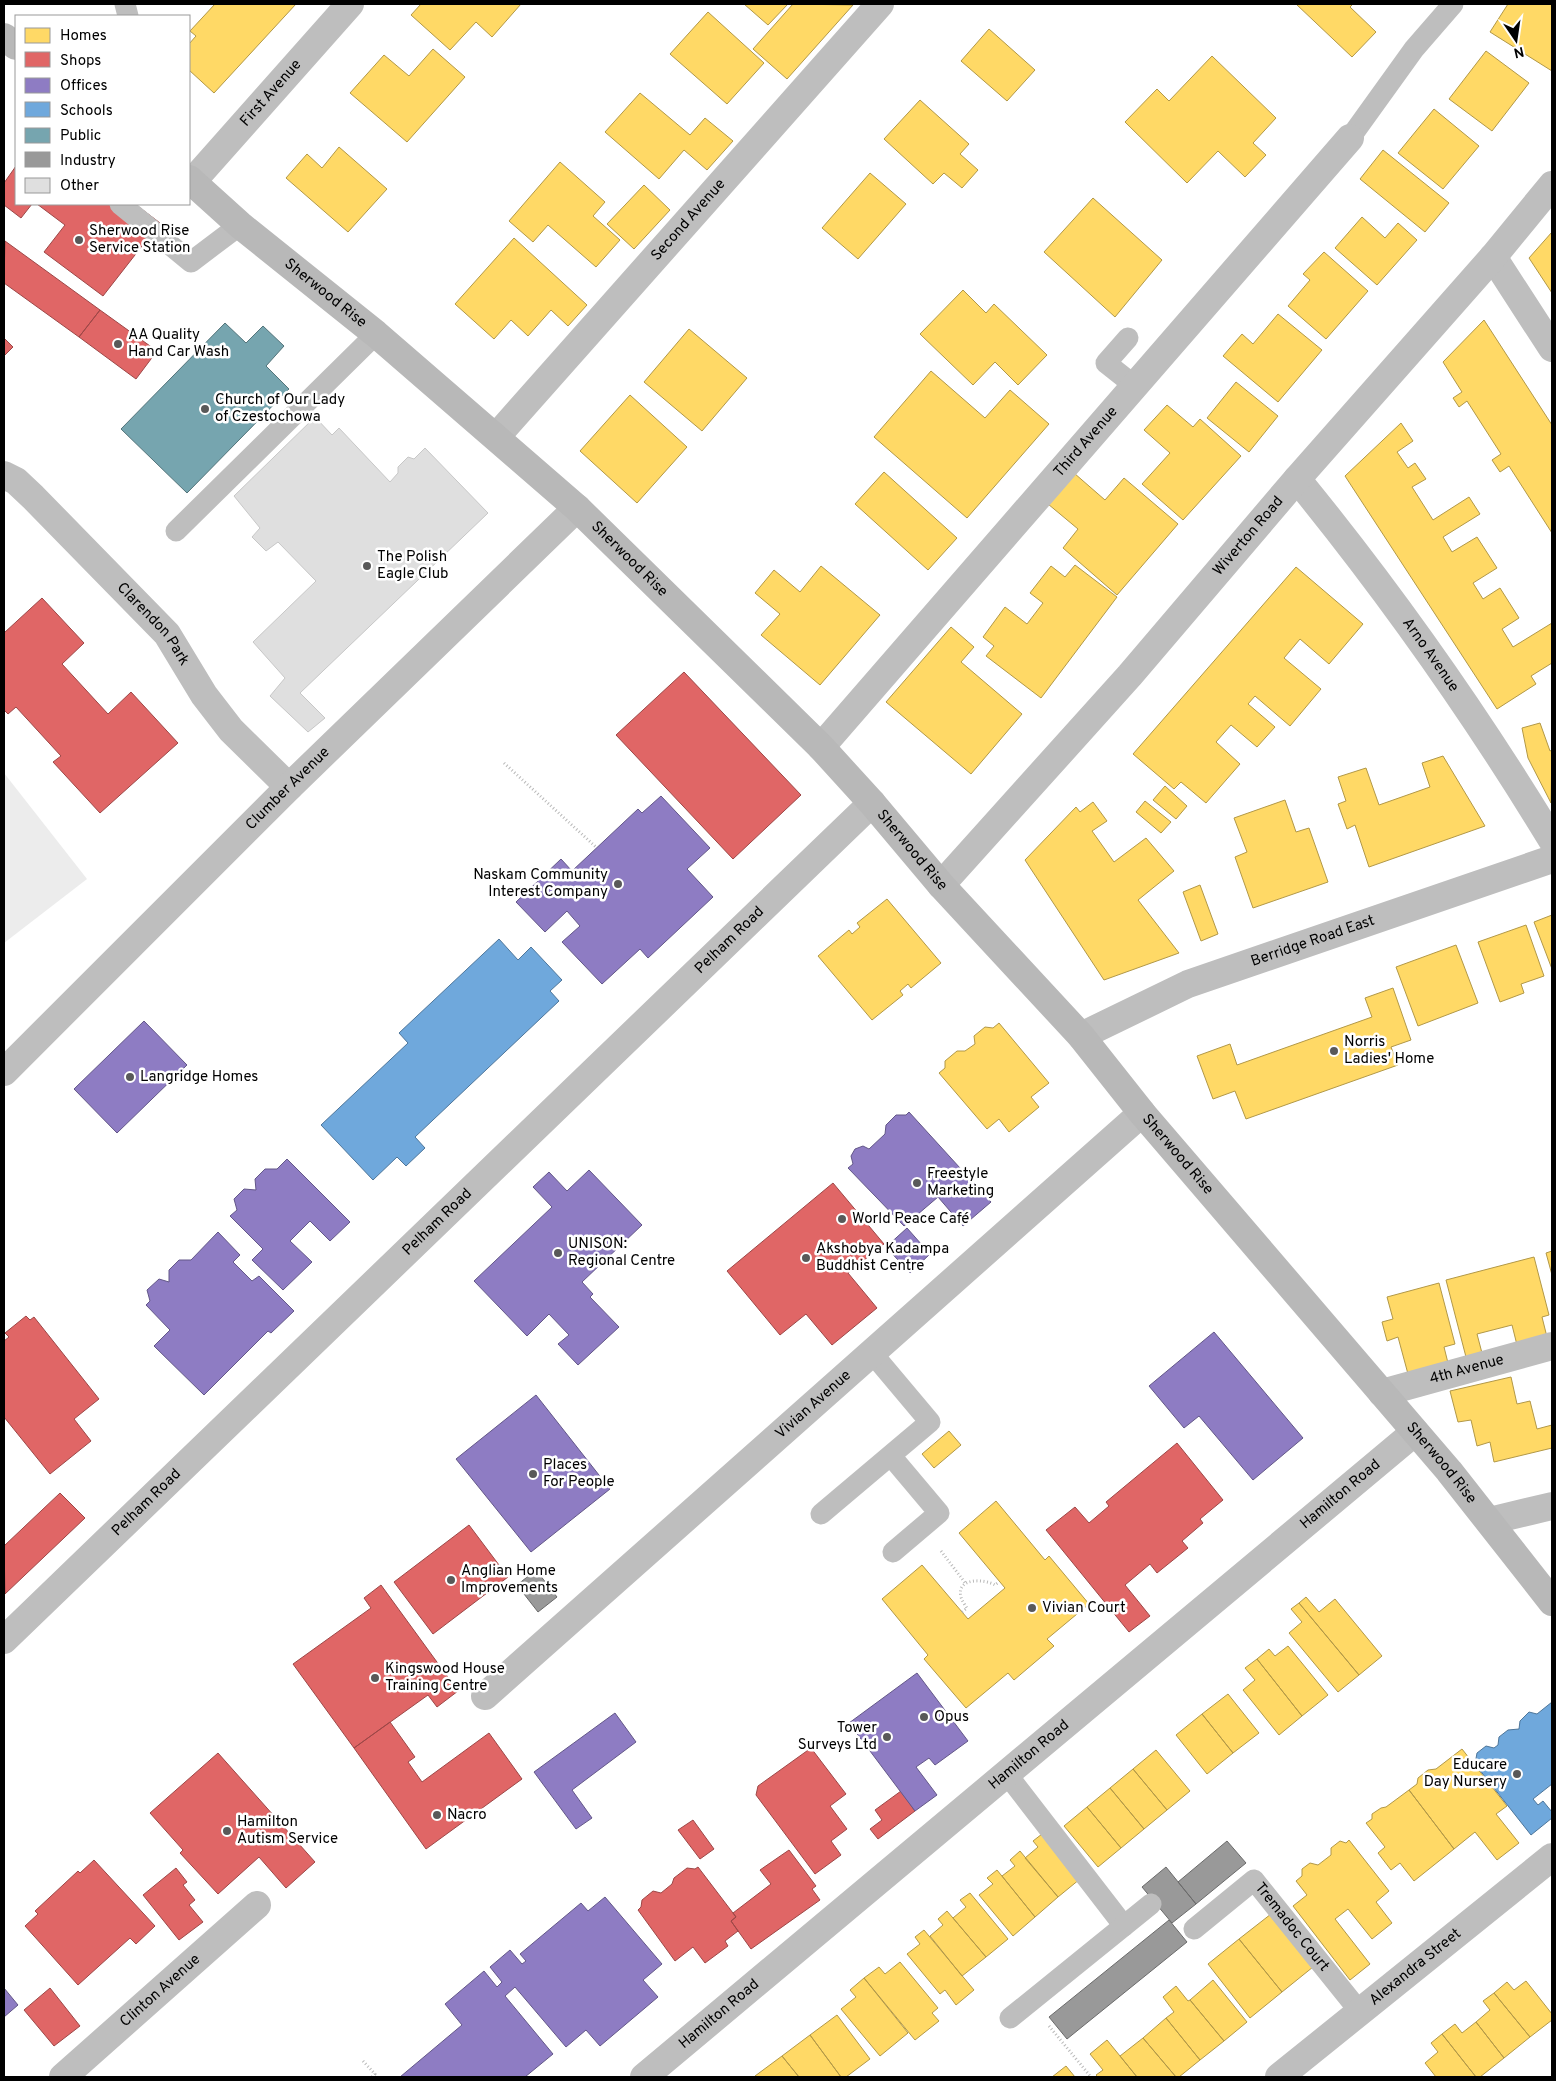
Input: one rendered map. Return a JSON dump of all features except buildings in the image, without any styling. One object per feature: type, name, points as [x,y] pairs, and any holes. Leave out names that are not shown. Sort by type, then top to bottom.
[{"type":"main road","points":[[4,37],[15,45]]},
{"type":"main road","name":"Sherwood Rise","points":[[190,181],[240,225],[376,334],[577,508],[821,747],[872,803],[941,885],[1080,1036],[1142,1114],[1415,1432],[1489,1521],[1552,1602]]},
{"type":"street","name":"First Avenue","points":[[190,181],[350,4]]},
{"type":"street","name":"Second Avenue","points":[[496,437],[880,4]]},
{"type":"street","name":"Third Avenue","points":[[821,747],[1350,138]]},
{"type":"street","name":"Wiverton Road","points":[[941,885],[1130,675],[1297,479],[1493,257],[1552,185]]},
{"type":"street","points":[[1493,257],[1552,348]]},
{"type":"street","name":"Clarendon Park","points":[[4,475],[16,481],[33,497],[167,634],[204,695],[231,730],[289,787]]},
{"type":"street","name":"Arno Avenue","points":[[1297,479],[1383,589],[1511,772],[1552,840]]},
{"type":"street","name":"Clumber Avenue","points":[[4,1072],[289,787],[577,508]]},
{"type":"street","name":"Pelham Road","points":[[4,1640],[872,803]]},
{"type":"street","name":"Berridge Road East","points":[[1080,1036],[1188,984],[1552,859]]},
{"type":"street","name":"Vivian Avenue","points":[[484,1696],[1142,1114]]},
{"type":"street","name":"4th Avenue","points":[[1382,1393],[1552,1346]]},
{"type":"street","name":"Hamilton Road","points":[[644,2077],[1415,1432]]},
{"type":"street","points":[[1489,1521],[1552,1506]]},
{"type":"street","name":"Alexandra Street","points":[[1279,2077],[1552,1857]]},
{"type":"street","name":"Clinton Avenue","points":[[63,2077],[257,1905]]},
{"type":"lane","points":[[1350,138],[1414,49],[1453,4]]},
{"type":"lane","points":[[121,205],[191,262],[240,225]]},
{"type":"lane","points":[[176,531],[376,334]]},
{"type":"lane","points":[[1128,338],[1106,363],[1135,386]]},
{"type":"lane","points":[[820,1514],[930,1422],[872,1353]]},
{"type":"lane","points":[[890,1456],[939,1514],[893,1552]]},
{"type":"lane","points":[[1006,1773],[1124,1926]]},
{"type":"lane","name":"Tremadoc Court","points":[[1194,1929],[1254,1880],[1360,2012]]},
{"type":"lane","points":[[1010,2018],[1151,1904]]},
{"type":"path","points":[[504,763],[596,848]]},
{"type":"path","points":[[923,1527],[966,1584]]},
{"type":"path","points":[[962,1612],[967,1608],[961,1598],[962,1587],[980,1580],[995,1584],[999,1582]]},
{"type":"path","points":[[1030,2002],[1091,2077]]},
{"type":"path","points":[[363,2061],[375,2074],[372,2077]]},
{"type":"shaded area","points":[[4,773],[87,879],[4,943]]},
{"type":"place","name":"Sherwood Rise Service Station","points":[[79,240]]},
{"type":"place","name":"AA Quality Hand Car Wash","points":[[118,344]]},
{"type":"place","name":"Church of Our Lady of Czestochowa","points":[[205,409]]},
{"type":"place","name":"The Polish Eagle Club","points":[[367,566]]},
{"type":"place","name":"Naskam Community Interest Company","points":[[618,884]]},
{"type":"place","name":"Norris Ladies' Home","points":[[1334,1051]]},
{"type":"place","name":"Langridge Homes","points":[[130,1077]]},
{"type":"place","name":"Freestyle Marketing","points":[[917,1183]]},
{"type":"place","name":"World Peace Café","points":[[842,1219]]},
{"type":"place","name":"UNISON: Regional Centre","points":[[558,1253]]},
{"type":"place","name":"Akshobya Kadampa Buddhist Centre","points":[[806,1258]]},
{"type":"place","name":"Places For People","points":[[533,1474]]},
{"type":"place","name":"Anglian Home Improvements","points":[[451,1580]]},
{"type":"place","name":"Vivian Court","points":[[1032,1608]]},
{"type":"place","name":"Kingswood House Training Centre","points":[[375,1678]]},
{"type":"place","name":"Opus","points":[[924,1717]]},
{"type":"place","name":"Tower Surveys Ltd","points":[[887,1737]]},
{"type":"place","name":"Educare Day Nursery","points":[[1517,1774]]},
{"type":"place","name":"Nacro","points":[[437,1815]]},
{"type":"place","name":"Hamilton Autism Service","points":[[227,1831]]}]
